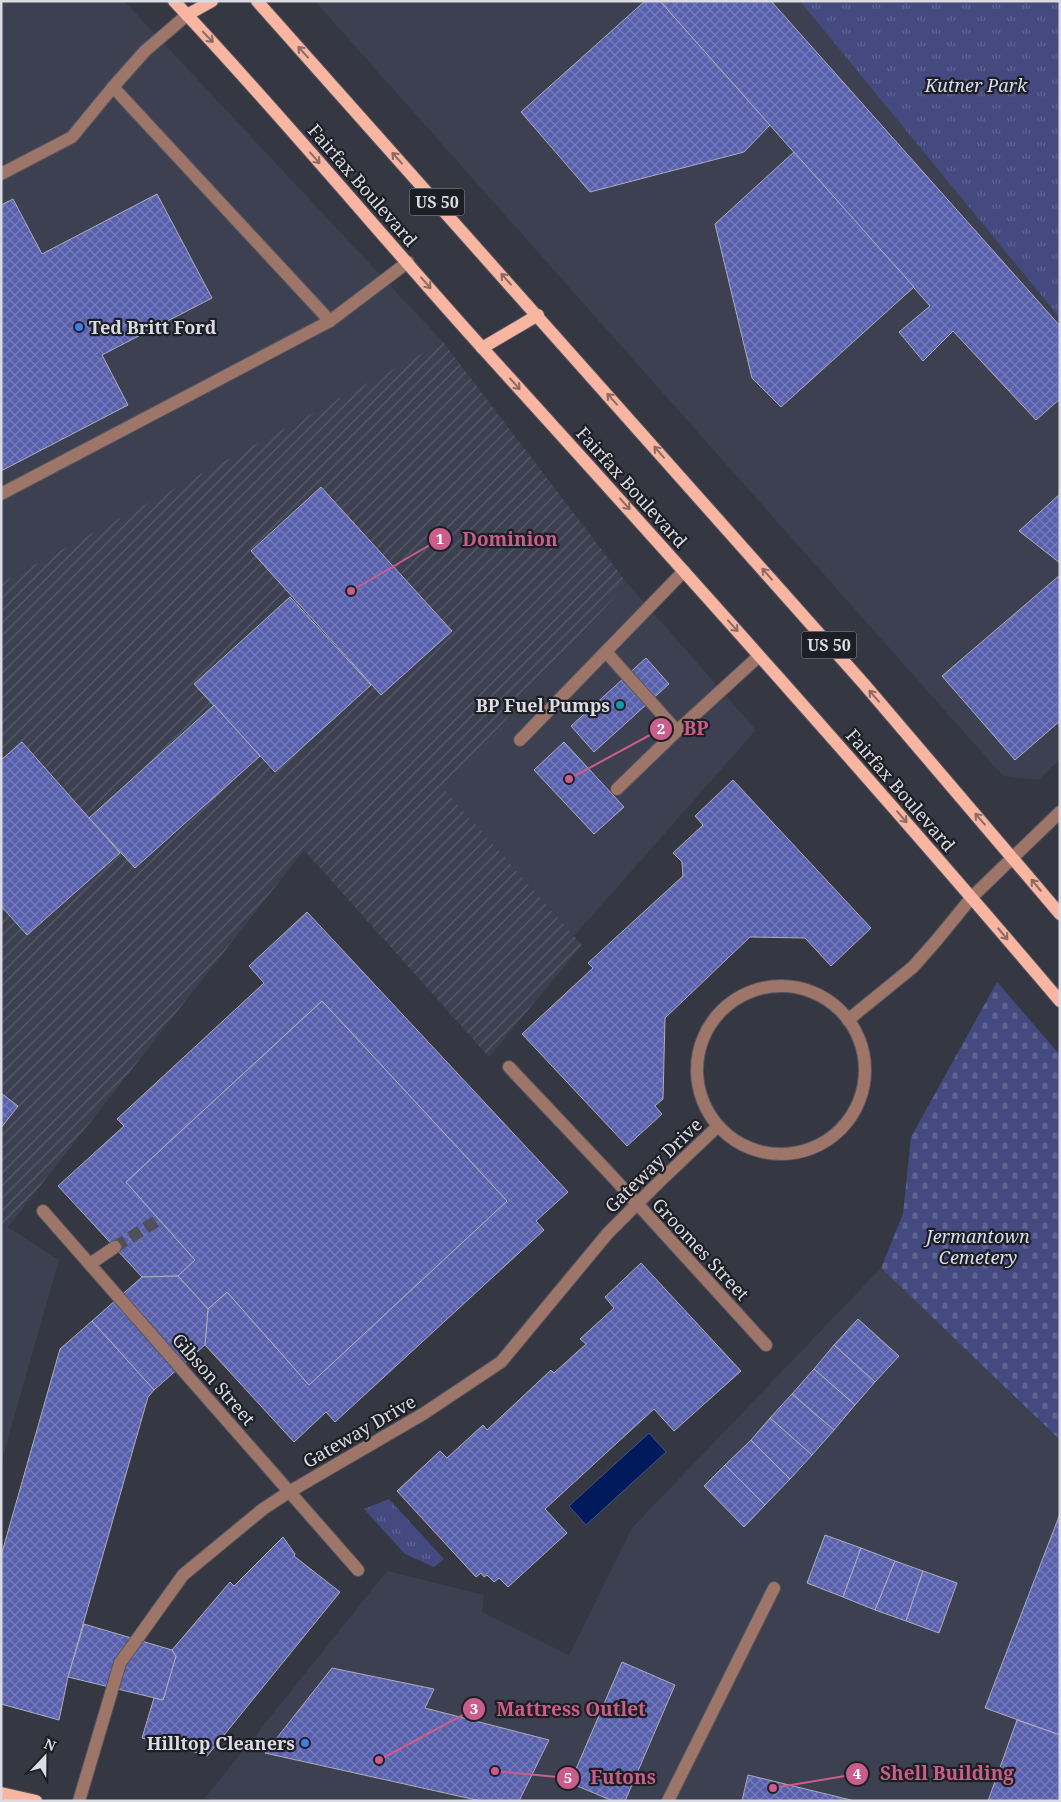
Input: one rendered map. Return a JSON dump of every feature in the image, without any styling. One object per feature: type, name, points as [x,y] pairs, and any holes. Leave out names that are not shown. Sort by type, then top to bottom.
[{"type":"main road","name":"Fairfax Boulevard","points":[[174,1],[236,67],[369,221],[408,262],[482,348],[684,571],[972,897],[1060,1001]]},
{"type":"main road","points":[[187,15],[212,1]]},
{"type":"main road","name":"US 50","points":[[258,1],[864,684],[1060,914]]},
{"type":"main road","points":[[482,348],[538,316]]},
{"type":"main road","points":[[2,1796],[36,1801]]},
{"type":"street","points":[[1,174],[72,137],[145,51],[187,15]]},
{"type":"street","points":[[113,87],[330,321]]},
{"type":"street","points":[[1,494],[330,321],[408,262]]},
{"type":"street","points":[[520,740],[684,571]]},
{"type":"street","points":[[606,652],[677,731]]},
{"type":"street","points":[[617,790],[677,731],[759,656]]},
{"type":"street","points":[[848,1020],[913,967],[972,897],[1012,856],[1058,818]]},
{"type":"street","name":"Gateway Drive","points":[[778,986],[805,989],[829,1001],[848,1020],[862,1045],[865,1074],[860,1102],[844,1126],[837,1132],[822,1144],[795,1153],[766,1153],[739,1143],[717,1127],[703,1102],[697,1076],[699,1049],[710,1025],[728,1004],[751,991],[778,986]]},
{"type":"street","name":"Groomes Street","points":[[509,1068],[611,1175],[766,1345]]},
{"type":"street","name":"Gateway Drive","points":[[79,1801],[120,1663],[182,1575],[263,1510],[289,1492],[423,1414],[501,1362],[608,1233],[717,1127]]},
{"type":"street","name":"Gibson Street","points":[[43,1211],[358,1570]]},
{"type":"street","points":[[90,1264],[115,1247]]},
{"type":"street","points":[[668,1801],[774,1588]]},
{"type":"shaded area","points":[[1,1],[124,1],[443,342],[1,583]]},
{"type":"shaded area","points":[[315,1],[807,1],[1060,286],[1060,760],[1038,780],[1003,776]]},
{"type":"shaded area","points":[[443,342],[627,583],[444,789],[582,945],[489,1057],[304,850],[8,1227],[1,1223],[1,583]]},
{"type":"shaded area","points":[[627,583],[756,730],[574,936],[444,789]]},
{"type":"shaded area","points":[[1,1223],[59,1260],[1,1463]]},
{"type":"shaded area","points":[[881,1268],[1060,1440],[1060,1801],[217,1801],[205,1798],[387,1571],[484,1595],[482,1612],[569,1655],[632,1528]]},
{"type":"shaded area","points":[[649,1433],[666,1452],[586,1525],[569,1506]]},
{"type":"green space","name":"Kutner Park","points":[[800,1],[1060,1],[1060,318]]},
{"type":"green space","name":"Jermantown Cemetery","points":[[997,982],[1060,1055],[1060,1440],[881,1268],[903,1214],[911,1137]]},
{"type":"green space","points":[[389,1499],[444,1559],[434,1567],[405,1554],[364,1509]]},
{"type":"building","points":[[645,1],[660,1],[770,125],[744,152],[590,192],[521,112]]},
{"type":"building","points":[[660,1],[771,1],[1060,326],[1060,399],[1036,420],[953,331],[923,361],[899,332],[930,306]]},
{"type":"building","points":[[794,152],[914,287],[781,407],[752,378],[715,224]]},
{"type":"building","name":"Ted Britt Ford","points":[[157,194],[212,298],[102,355],[128,405],[1,471],[1,205],[13,199],[42,254]]},
{"type":"building","points":[[321,487],[452,631],[381,695],[251,551]]},
{"type":"building","points":[[1060,494],[1060,563],[1019,531]]},
{"type":"building","points":[[1060,575],[1060,721],[1015,760],[942,676]]},
{"type":"building","points":[[290,597],[371,685],[275,772],[194,684]]},
{"type":"building","name":"BP Fuel Pumps","points":[[646,658],[669,684],[594,752],[571,726]]},
{"type":"building","points":[[214,705],[260,756],[135,868],[89,818]]},
{"type":"building","points":[[22,742],[120,853],[27,935],[1,906],[1,760]]},
{"type":"building","points":[[564,742],[624,807],[594,834],[534,770]]},
{"type":"building","points":[[733,780],[871,928],[831,966],[805,938],[750,937],[665,1018],[663,1099],[655,1106],[662,1114],[627,1146],[522,1034],[593,968],[588,963],[683,876],[682,862],[673,853],[703,825],[695,816]]},
{"type":"building","points":[[307,912],[568,1192],[536,1221],[544,1230],[335,1422],[326,1412],[294,1442],[205,1345],[208,1309],[227,1292],[309,1385],[507,1201],[322,1001],[126,1182],[195,1260],[178,1276],[142,1277],[58,1186],[124,1126],[117,1119],[264,983],[249,966]]},
{"type":"building","points":[[322,1001],[507,1201],[309,1385],[227,1292],[208,1309],[178,1276],[195,1260],[126,1182]]},
{"type":"building","points":[[1,1093],[18,1106],[1,1128]]},
{"type":"building","points":[[641,1263],[741,1371],[674,1431],[654,1409],[545,1509],[567,1533],[508,1587],[499,1578],[494,1582],[487,1575],[484,1577],[481,1573],[476,1577],[397,1491],[440,1451],[447,1458],[483,1425],[487,1430],[551,1370],[554,1373],[586,1344],[580,1339],[614,1308],[605,1297]]},
{"type":"building","points":[[178,1276],[208,1309],[205,1345],[154,1390],[92,1321],[142,1277]]},
{"type":"building","points":[[858,1319],[899,1356],[875,1382],[834,1345]]},
{"type":"building","points":[[92,1321],[154,1390],[148,1397],[68,1677],[59,1720],[1,1704],[1,1556],[60,1349]]},
{"type":"building","points":[[834,1345],[875,1382],[855,1405],[814,1369]]},
{"type":"building","points":[[814,1369],[855,1405],[834,1430],[792,1394]]},
{"type":"building","points":[[792,1394],[834,1430],[812,1455],[770,1418]]},
{"type":"building","points":[[770,1418],[812,1455],[790,1479],[751,1440]]},
{"type":"building","points":[[751,1440],[790,1479],[765,1505],[725,1465]]},
{"type":"building","points":[[725,1465],[765,1505],[744,1527],[704,1486]]},
{"type":"building","points":[[1060,1514],[1060,1735],[985,1708]]},
{"type":"building","points":[[825,1535],[861,1548],[843,1597],[807,1583]]},
{"type":"building","points":[[283,1537],[295,1554],[294,1556],[340,1592],[207,1756],[161,1741],[160,1743],[142,1738],[154,1698],[163,1700],[176,1656],[172,1650],[230,1582],[234,1586]]},
{"type":"building","points":[[861,1548],[895,1561],[875,1610],[843,1597]]},
{"type":"building","points":[[895,1561],[923,1571],[906,1621],[875,1610]]},
{"type":"building","points":[[923,1571],[957,1583],[939,1633],[906,1621]]},
{"type":"building","points":[[84,1624],[172,1650],[176,1656],[163,1700],[68,1677]]},
{"type":"building","points":[[622,1662],[675,1685],[625,1801],[613,1801],[570,1783]]},
{"type":"building","points":[[332,1668],[434,1689],[425,1708],[549,1740],[519,1801],[481,1801],[265,1753]]},
{"type":"building","points":[[1017,1720],[1060,1735],[1060,1801],[988,1801]]},
{"type":"building","points":[[748,1775],[855,1801],[742,1801]]},
{"type":"tunnel","points":[[115,1247],[160,1219]]},
{"type":"place","name":"Ted Britt Ford","points":[[79,327]]},
{"type":"place","name":"Dominion","points":[[351,591]]},
{"type":"place","name":"BP Fuel Pumps","points":[[620,705]]},
{"type":"place","name":"BP","points":[[569,779]]},
{"type":"place","name":"Hilltop Cleaners","points":[[305,1743]]},
{"type":"place","name":"Mattress Outlet","points":[[379,1760]]},
{"type":"place","name":"Futons","points":[[495,1771]]},
{"type":"place","name":"Shell Building","points":[[773,1788]]}]
